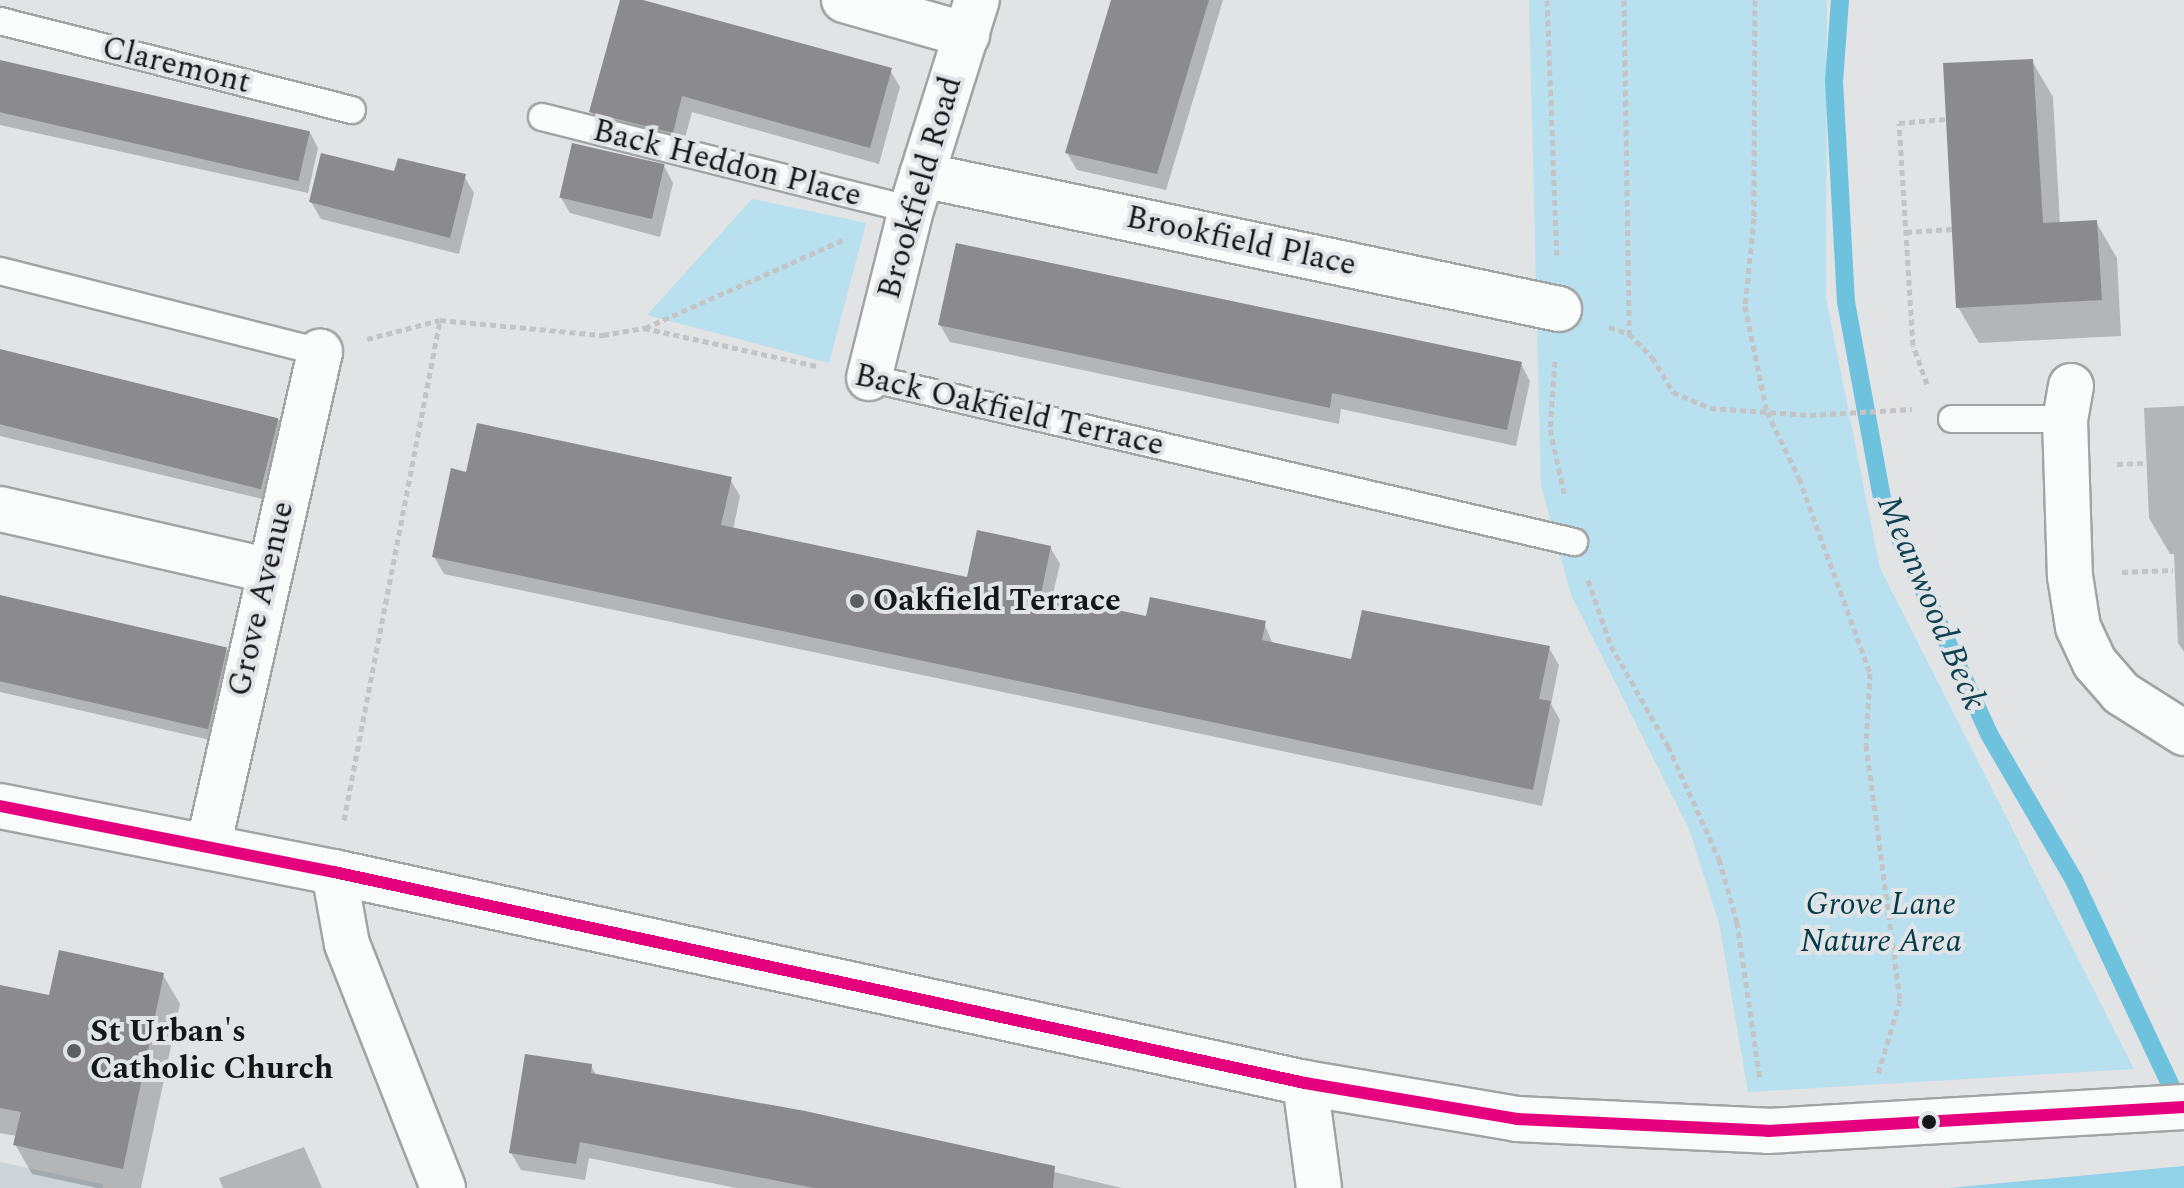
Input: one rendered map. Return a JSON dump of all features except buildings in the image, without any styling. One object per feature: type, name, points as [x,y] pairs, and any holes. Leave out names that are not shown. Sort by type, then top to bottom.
[{"type":"street","points":[[844,0],[972,17]]},
{"type":"street","name":"Brookfield Road","points":[[869,378],[917,192],[972,17]]},
{"type":"street","name":"Brookfield Place","points":[[917,192],[1559,309]]},
{"type":"street","name":"Grove Avenue","points":[[208,847],[267,570],[320,352]]},
{"type":"street","points":[[2068,403],[2070,576],[2078,627],[2095,663],[2121,693],[2184,733]]},
{"type":"street","points":[[0,509],[267,570]]},
{"type":"street","points":[[0,806],[334,872],[1305,1083],[1517,1119],[1768,1131],[2184,1107]]},
{"type":"street","points":[[334,872],[347,944],[443,1188]]},
{"type":"street","points":[[1305,1083],[1319,1188]]},
{"type":"lane","name":"Claremont","points":[[0,21],[352,110]]},
{"type":"lane","name":"Back Heddon Place","points":[[542,117],[917,192]]},
{"type":"lane","points":[[0,271],[320,352]]},
{"type":"lane","name":"Back Oakfield Terrace","points":[[869,378],[1574,542]]},
{"type":"lane","points":[[1952,419],[2068,403]]},
{"type":"path","points":[[1547,0],[1559,309],[1550,429],[1574,542],[1611,646],[1668,746],[1719,859],[1737,922],[1768,1131]]},
{"type":"path","points":[[1624,0],[1629,334]]},
{"type":"path","points":[[1755,0],[1754,218],[1745,306],[1767,412],[1799,478],[1870,673],[1866,745],[1900,1000],[1863,1125]]},
{"type":"path","points":[[1931,395],[1913,345],[1899,123],[1946,119]]},
{"type":"path","points":[[644,328],[917,192]]},
{"type":"path","points":[[1906,232],[1952,229]]},
{"type":"path","points":[[1559,309],[1629,334],[1652,357],[1673,392],[1710,408],[1810,415],[1909,409]]},
{"type":"path","points":[[320,352],[440,320],[334,872]]},
{"type":"path","name":"Back Oakfield Terrace","points":[[440,320],[603,335],[644,328],[869,378]]},
{"type":"path","points":[[2105,465],[2144,463]]},
{"type":"path","points":[[2119,572],[2173,570]]},
{"type":"shaded area","points":[[0,1162],[103,1184],[103,1188],[0,1188]]},
{"type":"shaded area","points":[[2184,1166],[2184,1188],[1949,1188]]},
{"type":"green space","name":"Grove Lane Nature Area","points":[[1529,0],[1827,0],[1826,298],[1880,568],[2134,1069],[1748,1092],[1719,923],[1689,829],[1571,595],[1541,486]]},
{"type":"green space","points":[[752,199],[866,223],[829,363],[647,315]]},
{"type":"waterway","name":"Meanwood Beck","points":[[1840,0],[1834,81],[1846,302],[1882,499],[1989,734],[2074,880],[2181,1107]]},
{"type":"transit line","points":[[0,806],[334,872],[1305,1083],[1517,1119],[1768,1131],[2184,1107]]},
{"type":"place","name":"Oakfield Terrace","points":[[857,601]]},
{"type":"place","name":"St Urban's Catholic Church","points":[[74,1051]]}]
